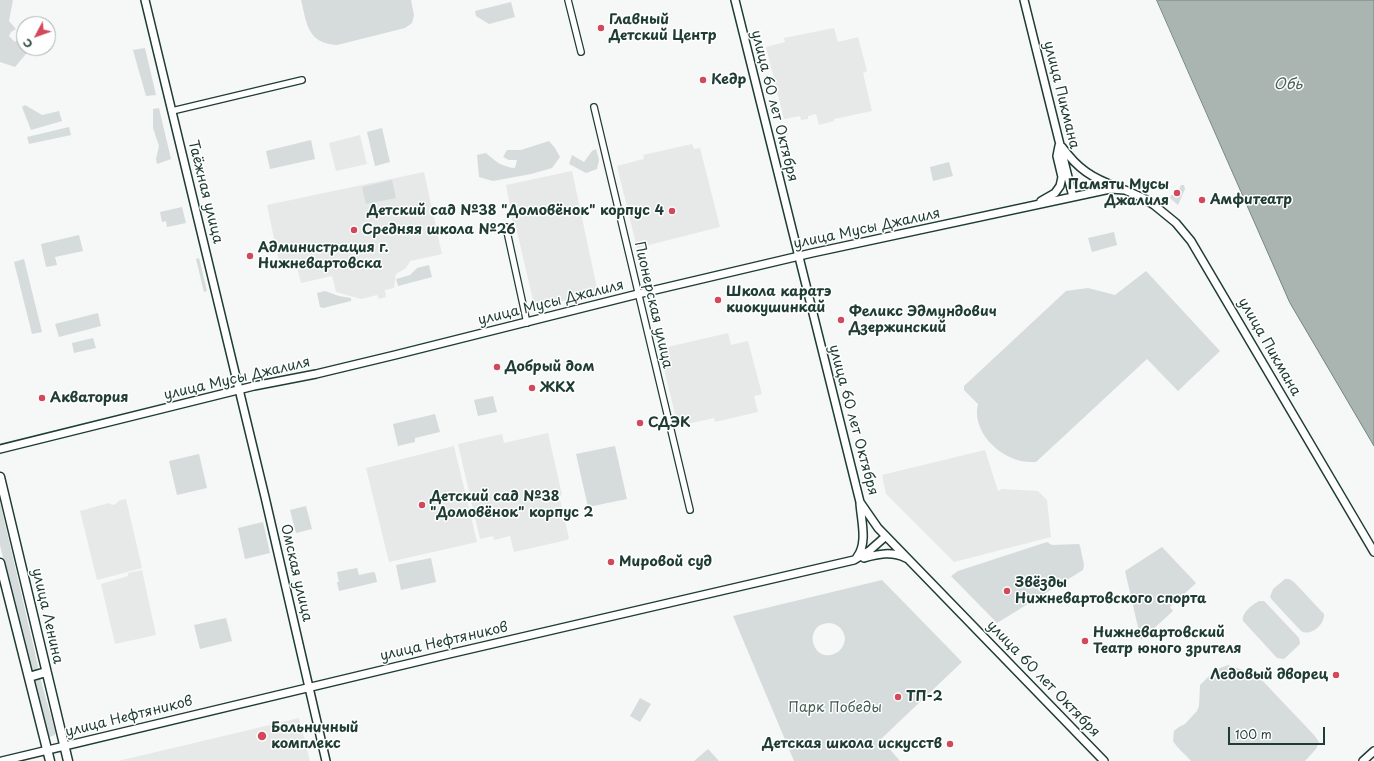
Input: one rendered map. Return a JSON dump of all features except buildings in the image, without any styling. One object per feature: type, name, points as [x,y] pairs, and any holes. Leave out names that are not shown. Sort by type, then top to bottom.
[{"type":"main road","name":"Таёжная улица","points":[[145,0],[239,390]]},
{"type":"main road","name":"улица 60 лет Октября","points":[[735,0],[860,502],[872,521],[886,536],[1104,761]]},
{"type":"main road","name":"улица Пикмана","points":[[1024,0],[1073,197]]},
{"type":"main road","points":[[1060,144],[1072,161],[1086,173],[1101,181],[1125,190]]},
{"type":"main road","points":[[1027,208],[1048,198],[1055,193],[1060,186],[1062,177],[1057,156],[1060,144]]},
{"type":"main road","name":"улица Мусы Джалиля","points":[[0,449],[239,390],[316,374],[527,323],[638,294],[798,257],[1110,189]]},
{"type":"main road","name":"улица Пикмана","points":[[1110,189],[1125,190],[1143,198],[1176,223],[1191,241],[1374,552]]},
{"type":"main road","name":"Омская улица","points":[[239,390],[326,761]]},
{"type":"main road","name":"улица Ленина","points":[[0,477],[68,761]]},
{"type":"main road","points":[[854,560],[864,542],[860,502]]},
{"type":"main road","name":"улица Нефтяников","points":[[2,761],[308,687],[854,560],[869,551],[886,536]]},
{"type":"main road","points":[[854,560],[886,554],[902,556],[910,560]]},
{"type":"main road","points":[[0,563],[50,761]]},
{"type":"main road","points":[[29,677],[46,672]]},
{"type":"main road","points":[[1363,761],[1374,751]]},
{"type":"street","points":[[568,0],[581,52]]},
{"type":"street","points":[[172,111],[302,80]]},
{"type":"street","name":"Пионерская улица","points":[[594,107],[690,510]]},
{"type":"street","points":[[506,227],[527,323]]},
{"type":"shaded area","points":[[834,28],[838,42],[858,37],[867,71],[863,73],[872,111],[834,119],[834,121],[819,125],[816,114],[808,116],[808,119],[801,120],[800,116],[784,119],[766,47],[785,42],[784,38]]},
{"type":"shaded area","points":[[360,135],[367,164],[336,171],[329,143]]},
{"type":"shaded area","name":"Детский сад №38 \"Домовёнок\" корпус 4","points":[[692,144],[694,149],[700,148],[720,227],[637,248],[617,166],[644,159],[643,155]]},
{"type":"shaded area","points":[[572,171],[598,293],[536,307],[534,309],[530,303],[533,300],[515,223],[513,223],[506,185]]},
{"type":"shaded area","name":"Средняя школа №26","points":[[424,172],[442,254],[410,261],[406,268],[396,274],[394,288],[385,290],[386,297],[379,299],[377,295],[361,299],[336,292],[332,276],[301,283],[295,259],[279,262],[267,205]]},
{"type":"shaded area","points":[[728,333],[731,345],[748,341],[762,394],[754,396],[758,412],[715,422],[714,418],[678,426],[659,349]]},
{"type":"shaded area","points":[[548,433],[562,495],[559,496],[569,538],[567,540],[514,552],[510,536],[494,540],[493,536],[480,539],[458,444],[502,434],[504,443]]},
{"type":"shaded area","name":"Детский сад №38 \"Домовёнок\" корпус 2","points":[[454,446],[477,542],[389,562],[366,468]]},
{"type":"shaded area","points":[[985,450],[998,491],[1002,489],[1038,491],[1047,500],[1051,537],[954,562],[886,494],[882,475]]},
{"type":"shaded area","points":[[126,499],[142,568],[97,580],[80,511],[109,503],[112,505],[116,504],[118,501]]},
{"type":"shaded area","points":[[142,570],[156,635],[115,644],[101,584],[128,576],[128,573]]},
{"type":"shaded area","name":"Больничный комплекс","points":[[299,718],[310,761],[118,761],[207,740]]},
{"type":"green space","points":[[0,0],[13,0],[9,21],[16,29],[11,32],[9,36],[15,42],[16,41],[16,56],[24,56],[15,67],[0,62]]},
{"type":"green space","points":[[301,0],[411,0],[414,15],[412,23],[405,28],[337,45],[320,40],[310,31]]},
{"type":"green space","points":[[511,2],[515,17],[489,24],[476,16],[475,11]]},
{"type":"green space","points":[[145,48],[156,95],[146,96],[133,50]]},
{"type":"green space","points":[[25,105],[42,115],[59,111],[62,121],[31,130],[22,107]]},
{"type":"green space","points":[[159,108],[171,159],[157,164],[156,159],[159,146],[153,128],[153,109]]},
{"type":"green space","points":[[69,127],[71,135],[29,144],[27,137]]},
{"type":"green space","points":[[382,128],[390,162],[375,166],[367,132]]},
{"type":"green space","points":[[311,140],[315,159],[270,169],[266,151]]},
{"type":"green space","points":[[549,141],[560,157],[552,168],[531,174],[493,181],[479,177],[477,155],[486,153],[499,163],[515,168],[517,160],[509,160],[503,157],[507,150],[521,150]]},
{"type":"green space","points":[[596,149],[599,160],[597,169],[586,173],[569,164],[572,155],[584,162],[592,151]]},
{"type":"green space","points":[[949,162],[953,176],[933,181],[930,167]]},
{"type":"green space","points":[[392,180],[396,198],[366,204],[362,187]]},
{"type":"green space","points":[[1181,185],[1184,185],[1185,189],[1178,205],[1170,198],[1171,195],[1177,194]]},
{"type":"green space","points":[[182,207],[186,223],[167,227],[166,221],[162,222],[160,212]]},
{"type":"green space","points":[[1114,232],[1117,245],[1092,252],[1088,238]]},
{"type":"green space","points":[[79,235],[83,251],[55,257],[57,265],[46,267],[41,244]]},
{"type":"green space","points":[[199,258],[207,291],[204,292],[196,259]]},
{"type":"green space","points":[[24,259],[42,332],[32,334],[14,262]]},
{"type":"green space","points":[[429,265],[432,277],[398,286],[396,279],[410,275],[417,268]]},
{"type":"green space","points":[[1146,271],[1220,351],[1178,391],[1147,359],[1036,462],[1027,462],[1012,458],[997,449],[985,437],[978,421],[978,404],[964,390],[964,386],[1066,291],[1088,288],[1115,295]]},
{"type":"green space","points":[[325,291],[351,298],[351,301],[323,308],[320,307],[317,293]]},
{"type":"green space","points":[[98,313],[101,326],[59,337],[55,324]]},
{"type":"green space","points":[[93,338],[96,348],[74,353],[72,343]]},
{"type":"green space","points":[[493,396],[497,412],[478,416],[474,400]]},
{"type":"green space","points":[[435,414],[440,432],[415,438],[415,442],[398,446],[393,424]]},
{"type":"green space","points":[[615,446],[627,499],[588,507],[576,454]]},
{"type":"green space","points":[[199,454],[207,488],[177,495],[169,461]]},
{"type":"green space","points":[[0,502],[38,666],[37,671],[32,671],[30,667],[0,545]]},
{"type":"green space","points":[[306,506],[312,529],[296,533],[290,510]]},
{"type":"green space","points":[[263,522],[270,553],[245,559],[238,528]]},
{"type":"green space","points":[[1047,542],[1052,545],[1079,544],[1084,565],[1083,570],[997,623],[951,576],[958,571]]},
{"type":"green space","points":[[1162,547],[1196,583],[1170,607],[1173,611],[1141,640],[1125,571]]},
{"type":"green space","points":[[431,558],[436,582],[401,590],[396,565]]},
{"type":"green space","points":[[357,568],[359,575],[373,572],[375,573],[377,582],[339,591],[337,572]]},
{"type":"green space","points":[[1285,579],[1289,579],[1294,582],[1324,614],[1322,622],[1313,631],[1301,631],[1270,597],[1273,589]]},
{"type":"green space","name":"Парк Победы","points":[[882,580],[962,662],[881,739],[900,761],[794,761],[733,616]],"holes":[[[829,623],[842,630],[845,642],[839,651],[834,654],[826,655],[820,653],[816,648],[813,642],[813,636],[815,630],[821,625]]]},
{"type":"green space","points":[[1259,601],[1264,601],[1299,638],[1299,645],[1284,659],[1277,658],[1243,621],[1246,612]]},
{"type":"green space","points":[[226,618],[232,641],[200,649],[194,625]]},
{"type":"green space","points":[[1228,665],[1258,676],[1314,735],[1319,742],[1316,749],[1305,761],[1191,761],[1177,747],[1173,741],[1174,731],[1185,724],[1197,711],[1199,706],[1200,685],[1215,670]]},
{"type":"green space","points":[[37,678],[41,681],[55,731],[55,735],[49,737],[47,735],[34,681]]},
{"type":"green space","points":[[640,698],[651,704],[640,722],[630,716]]},
{"type":"green space","points":[[708,749],[719,761],[694,761]]},
{"type":"water","name":"Обь","points":[[1157,0],[1374,0],[1374,446],[1290,303]]},
{"type":"place","name":"Главный Детский Центр","points":[[601,28]]},
{"type":"place","name":"Кедр","points":[[703,80]]},
{"type":"place","name":"Памяти Мусы Джалиля","points":[[1177,193]]},
{"type":"place","name":"Амфитеатр","points":[[1202,200]]},
{"type":"place","name":"Детский сад №38 \"Домовёнок\" корпус 4","points":[[672,211]]},
{"type":"place","name":"Средняя школа №26","points":[[354,230]]},
{"type":"place","name":"Администрация г. Нижневартовска","points":[[250,256]]},
{"type":"place","name":"Школа каратэ киокушинкай","points":[[718,300]]},
{"type":"place","name":"Феликс Эдмундович Дзержинский","points":[[841,320]]},
{"type":"place","name":"Добрый дом","points":[[497,367]]},
{"type":"place","name":"ЖКХ","points":[[532,388]]},
{"type":"place","name":"Акватория","points":[[42,398]]},
{"type":"place","name":"СДЭК","points":[[640,423]]},
{"type":"place","name":"Детский сад №38 \"Домовёнок\" корпус 2","points":[[422,505]]},
{"type":"place","name":"Мировой суд","points":[[611,562]]},
{"type":"place","name":"Звёзды Нижневартовского спорта","points":[[1007,591]]},
{"type":"place","name":"Нижневартовский Театр юного зрителя","points":[[1085,641]]},
{"type":"place","name":"Ледовый дворец","points":[[1336,675]]},
{"type":"place","name":"ТП-2","points":[[898,697]]},
{"type":"place","name":"Больничный комплекс","points":[[262,736]]},
{"type":"place","name":"Детская школа искусств","points":[[950,744]]}]
